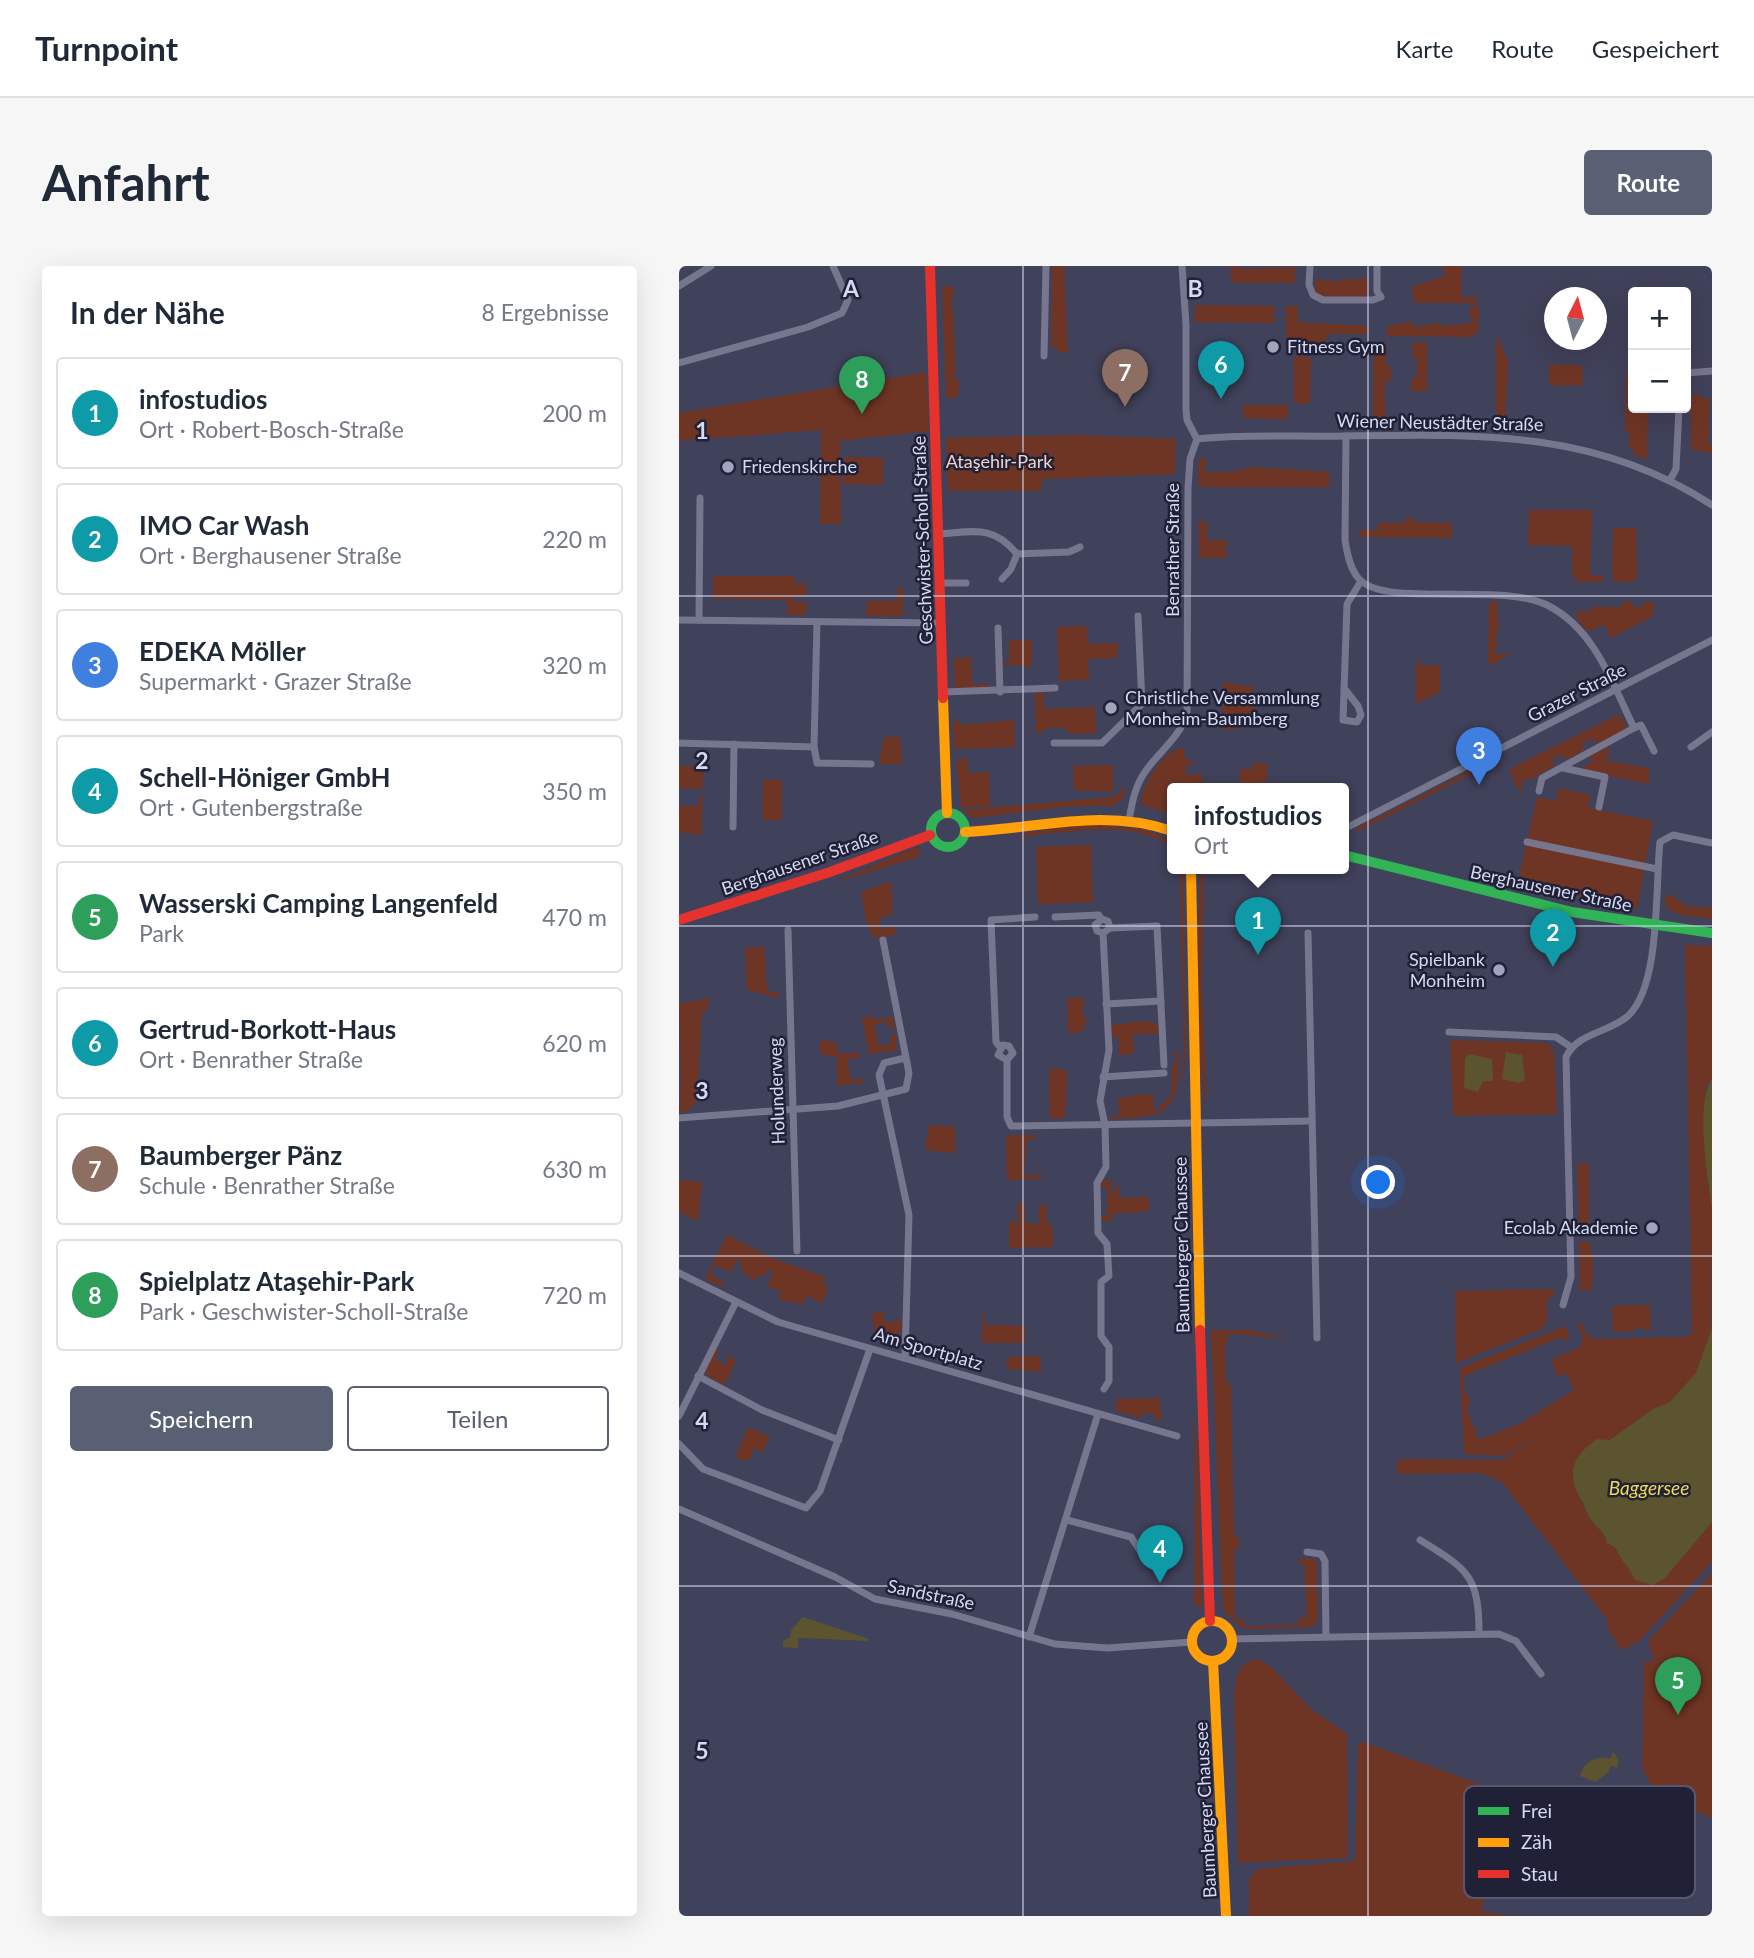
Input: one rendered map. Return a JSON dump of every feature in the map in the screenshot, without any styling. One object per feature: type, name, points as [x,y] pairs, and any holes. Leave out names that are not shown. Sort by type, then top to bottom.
[{"type":"street","points":[[679,286],[711,266]]},
{"type":"street","points":[[679,363],[797,330],[842,313],[848,300],[833,266]]},
{"type":"street","name":"Geschwister-Scholl-Straße","points":[[930,266],[947,813]]},
{"type":"street","points":[[1044,356],[1046,266]]},
{"type":"street","points":[[1182,266],[1186,325],[1186,410],[1187,420],[1197,439]]},
{"type":"street","points":[[1310,266],[1309,285],[1313,295],[1322,300],[1381,297],[1377,291],[1377,266]]},
{"type":"street","points":[[1691,372],[1712,371]]},
{"type":"street","points":[[1670,480],[1677,468],[1679,413]]},
{"type":"street","name":"Wiener Neustädter Straße","points":[[1197,439],[1235,436],[1494,436],[1546,441],[1613,457],[1670,480],[1712,505]]},
{"type":"street","points":[[1346,436],[1345,540],[1347,554],[1361,581],[1377,590],[1399,593],[1504,593],[1526,596],[1548,605],[1571,621],[1587,637],[1634,728]]},
{"type":"street","name":"Benrather Straße","points":[[1129,820],[1135,793],[1144,774],[1184,725],[1188,699],[1189,459],[1197,439]]},
{"type":"street","points":[[699,620],[700,498]]},
{"type":"street","points":[[938,534],[988,531],[1004,538],[1017,554]]},
{"type":"street","points":[[1017,554],[1069,552],[1080,547]]},
{"type":"street","points":[[1002,579],[1017,554]]},
{"type":"street","points":[[1344,688],[1358,706],[1361,715],[1357,722],[1343,720],[1344,688],[1347,604],[1361,581]]},
{"type":"street","points":[[940,583],[966,583]]},
{"type":"street","points":[[1138,616],[1142,704]]},
{"type":"street","points":[[679,620],[941,623]]},
{"type":"street","points":[[817,622],[814,747],[817,763],[871,764]]},
{"type":"street","points":[[998,628],[1000,692]]},
{"type":"street","name":"Grazer Straße","points":[[1349,826],[1712,640]]},
{"type":"street","points":[[943,692],[1055,688]]},
{"type":"street","points":[[1053,743],[1103,743],[1142,704],[1152,699],[1188,699]]},
{"type":"street","points":[[1539,791],[1542,778],[1641,725],[1654,751]]},
{"type":"street","points":[[1691,747],[1712,732]]},
{"type":"street","points":[[679,743],[814,747]]},
{"type":"street","points":[[733,827],[734,744]]},
{"type":"street","points":[[1562,767],[1605,777],[1599,807]]},
{"type":"street","points":[[947,813],[958,816],[965,832],[961,842],[952,847],[936,844],[930,835],[933,820],[947,813]]},
{"type":"street","points":[[965,832],[993,831],[1066,820],[1129,820],[1167,830]]},
{"type":"street","name":"Berghausener Straße","points":[[679,920],[830,872],[930,835]]},
{"type":"street","points":[[1563,1306],[1571,1277],[1566,1057],[1570,1047],[1609,1029],[1636,1007],[1649,976],[1660,842],[1673,835],[1712,843]]},
{"type":"street","points":[[1527,842],[1657,869]]},
{"type":"street","name":"Berghausener Straße","points":[[1349,856],[1547,908],[1654,927],[1712,933]]},
{"type":"street","name":"Baumberger Chaussee","points":[[1191,874],[1200,1360],[1210,1621]]},
{"type":"street","points":[[1055,917],[1099,915],[1101,919],[1108,921],[1110,928]]},
{"type":"street","points":[[1035,917],[991,920],[996,1042],[1000,1047],[1006,1045],[1013,1050],[1007,1060],[1007,1117],[1011,1126],[1310,1121]]},
{"type":"street","points":[[1101,919],[1095,928],[1103,933]]},
{"type":"street","points":[[1103,933],[1110,928],[1157,926],[1164,1069],[1103,1077]]},
{"type":"street","name":"Holunderweg","points":[[788,930],[797,1251]]},
{"type":"street","points":[[1103,933],[1109,1050],[1100,1101],[1105,1125],[1106,1167],[1097,1183],[1098,1233],[1107,1244],[1109,1276],[1101,1282],[1101,1336],[1109,1347],[1109,1381],[1104,1389]]},
{"type":"street","points":[[1308,933],[1310,1121],[1317,1338]]},
{"type":"street","points":[[679,1118],[838,1106],[903,1092],[908,1086],[905,1058],[883,940]]},
{"type":"street","points":[[1106,1004],[1161,1001]]},
{"type":"street","points":[[1450,1032],[1556,1037],[1570,1047]]},
{"type":"street","points":[[905,1058],[881,1066],[884,1097],[909,1215],[905,1358]]},
{"type":"street","name":"Am Sportplatz","points":[[679,1273],[778,1322],[1177,1436]]},
{"type":"street","points":[[679,1416],[736,1303]]},
{"type":"street","points":[[679,1444],[703,1469],[806,1508],[820,1491],[870,1349]]},
{"type":"street","points":[[698,1376],[762,1409],[839,1440]]},
{"type":"street","points":[[1029,1637],[1098,1414]]},
{"type":"street","name":"Sandstraße","points":[[679,1509],[835,1577],[866,1596],[952,1614],[1055,1644],[1107,1647],[1192,1642]]},
{"type":"street","points":[[1067,1520],[1131,1537],[1142,1552]]},
{"type":"street","points":[[1420,1540],[1467,1573],[1476,1591],[1479,1633]]},
{"type":"street","points":[[1307,1552],[1321,1554],[1325,1561],[1326,1637]]},
{"type":"street","points":[[1210,1621],[1227,1628],[1232,1639],[1229,1651],[1213,1661],[1199,1656],[1192,1642],[1199,1626],[1210,1621]]},
{"type":"street","points":[[1232,1639],[1499,1634],[1516,1641],[1541,1674]]},
{"type":"street","name":"Baumberger Chaussee","points":[[1213,1661],[1226,1916]]},
{"type":"green space","points":[[1052,266],[1064,266],[1068,353],[1060,352],[1051,345]]},
{"type":"green space","points":[[1231,266],[1238,266],[1239,269],[1295,267],[1295,283],[1235,283],[1231,279]]},
{"type":"green space","points":[[1443,266],[1461,266],[1462,298],[1476,296],[1477,303],[1415,303],[1411,287],[1445,276]]},
{"type":"green space","points":[[1315,279],[1341,282],[1341,279],[1368,279],[1367,297],[1321,296],[1315,292]]},
{"type":"green space","points":[[942,286],[954,287],[951,311],[954,311],[955,380],[960,381],[957,398],[946,398]]},
{"type":"green space","points":[[1195,305],[1274,306],[1274,323],[1195,322]]},
{"type":"green space","points":[[1286,306],[1298,306],[1298,322],[1367,326],[1367,334],[1328,334],[1323,347],[1292,347],[1286,341]]},
{"type":"green space","points":[[1469,306],[1479,306],[1478,331],[1472,337],[1387,336],[1387,326],[1413,322],[1415,327],[1439,323],[1440,326],[1472,323]]},
{"type":"green space","points":[[1496,335],[1508,361],[1505,427],[1496,422]]},
{"type":"green space","points":[[1413,342],[1427,343],[1427,391],[1411,391],[1412,378],[1417,377],[1417,358],[1412,357]]},
{"type":"green space","points":[[1374,343],[1387,343],[1386,366],[1391,367],[1391,381],[1384,382],[1386,425],[1380,426],[1373,419]]},
{"type":"green space","points":[[1294,356],[1311,357],[1310,404],[1294,403]]},
{"type":"green space","points":[[1550,365],[1582,365],[1583,385],[1554,386],[1548,382]]},
{"type":"green space","name":"Ataşehir-Park","points":[[926,372],[929,431],[840,441],[841,524],[820,524],[821,430],[679,441],[679,413]]},
{"type":"green space","points":[[1628,373],[1628,413],[1648,413],[1647,460],[1633,454],[1633,449],[1629,448],[1629,432],[1625,431]]},
{"type":"green space","points":[[1698,391],[1700,398],[1710,398],[1708,444],[1712,445],[1712,453],[1691,450],[1691,398]]},
{"type":"green space","points":[[1243,405],[1288,405],[1287,419],[1243,418]]},
{"type":"green space","name":"Ataşehir-Park","points":[[1076,435],[1176,439],[1175,474],[1042,479],[1041,491],[948,491],[946,438]]},
{"type":"green space","points":[[844,457],[883,458],[883,485],[843,484]]},
{"type":"green space","points":[[1205,457],[1206,473],[1238,471],[1251,467],[1329,472],[1329,487],[1202,487],[1198,483],[1198,463]]},
{"type":"green space","points":[[1529,510],[1592,510],[1590,575],[1603,576],[1603,582],[1575,582],[1575,575],[1572,575],[1572,546],[1528,545]]},
{"type":"green space","points":[[1405,518],[1413,518],[1413,522],[1452,523],[1452,538],[1362,537],[1359,534],[1359,530],[1378,530],[1378,523],[1405,523]]},
{"type":"green space","points":[[1199,521],[1207,521],[1207,540],[1226,540],[1226,558],[1199,558]]},
{"type":"green space","points":[[1613,528],[1636,528],[1637,578],[1634,578],[1633,582],[1616,582],[1612,578]]},
{"type":"green space","points":[[713,576],[794,576],[794,583],[806,583],[806,596],[794,596],[794,602],[806,602],[806,615],[787,615],[787,600],[713,599]]},
{"type":"green space","points":[[898,587],[903,587],[903,616],[866,616],[867,601],[897,601]]},
{"type":"green space","points":[[1497,601],[1499,632],[1495,632],[1498,647],[1495,647],[1495,654],[1509,654],[1492,665],[1488,662],[1489,604]]},
{"type":"green space","points":[[1623,601],[1632,602],[1633,607],[1643,607],[1643,602],[1653,602],[1653,616],[1611,638],[1604,625],[1588,631],[1577,620],[1577,611],[1591,611],[1591,607],[1622,607]]},
{"type":"green space","points":[[1087,626],[1087,644],[1118,643],[1117,658],[1088,659],[1089,680],[1059,681],[1057,627]]},
{"type":"green space","points":[[1009,640],[1032,640],[1031,667],[1003,664],[1003,661],[1009,661]]},
{"type":"green space","points":[[971,657],[972,684],[988,684],[988,688],[955,689],[954,658]]},
{"type":"green space","points":[[1416,661],[1420,661],[1420,665],[1440,666],[1440,692],[1416,704]]},
{"type":"green space","points":[[1223,682],[1253,687],[1255,721],[1238,720],[1238,730],[1222,730]]},
{"type":"green space","points":[[1043,690],[1044,709],[1095,707],[1096,733],[1070,734],[1065,728],[1044,728],[1044,732],[1036,733],[1035,695]]},
{"type":"green space","points":[[1617,715],[1619,718],[1623,717],[1626,729],[1596,744],[1593,738],[1582,744],[1585,750],[1566,760],[1563,754],[1552,759],[1555,765],[1531,780],[1523,779],[1521,794],[1508,768],[1513,770],[1515,766]]},
{"type":"green space","points":[[1014,720],[1015,747],[954,749],[953,721],[959,721],[960,725]]},
{"type":"green space","points":[[884,737],[900,737],[902,764],[879,764]]},
{"type":"green space","points":[[1610,746],[1606,763],[1610,761],[1647,768],[1650,771],[1648,784],[1582,770],[1581,768],[1592,762],[1590,756]]},
{"type":"green space","points":[[1183,748],[1185,758],[1196,764],[1186,765],[1186,775],[1201,774],[1203,783],[1167,783],[1167,813],[1141,804],[1149,778],[1175,750]]},
{"type":"green space","points":[[1496,757],[1502,767],[1496,761],[1359,831],[1353,830]]},
{"type":"green space","points":[[956,759],[968,759],[968,773],[989,772],[990,806],[961,808]]},
{"type":"green space","points":[[1253,763],[1267,763],[1267,781],[1239,783],[1240,769],[1253,769]]},
{"type":"green space","points":[[1113,765],[1113,792],[1074,790],[1073,766]]},
{"type":"green space","points":[[679,766],[703,766],[703,789],[679,788]]},
{"type":"green space","points":[[763,780],[782,780],[782,820],[762,820]]},
{"type":"green space","points":[[1124,787],[1126,789],[1121,800],[1113,806],[1072,806],[973,818],[962,810],[1104,798],[1116,796]]},
{"type":"green space","points":[[1558,788],[1590,795],[1588,808],[1653,821],[1637,909],[1517,885],[1537,797],[1556,801]]},
{"type":"green space","points":[[699,795],[702,796],[702,835],[679,832],[679,806],[698,806]]},
{"type":"green space","points":[[1085,823],[1148,830],[1167,840],[1167,844],[1136,832],[1117,830],[1019,837],[1021,834]]},
{"type":"green space","points":[[1091,845],[1093,902],[1038,904],[1036,847]]},
{"type":"green space","points":[[919,846],[919,857],[832,883]]},
{"type":"green space","points":[[1180,874],[1183,874],[1186,1052],[1179,1104],[1184,1051]]},
{"type":"green space","points":[[1201,874],[1204,874],[1202,985],[1207,1104],[1201,1062]]},
{"type":"green space","points":[[891,881],[893,914],[879,918],[881,929],[894,926],[896,934],[874,938],[867,924],[861,892]]},
{"type":"green space","points":[[1669,894],[1687,906],[1712,908],[1712,919],[1680,915],[1668,909],[1664,899]]},
{"type":"green space","points":[[1685,945],[1712,946],[1712,1079],[1706,1087],[1704,1119],[1712,1208],[1711,1332],[1696,1373],[1670,1402],[1653,1409],[1610,1440],[1597,1439],[1580,1458],[1575,1475],[1579,1494],[1591,1520],[1604,1535],[1607,1543],[1615,1547],[1629,1564],[1665,1578],[1712,1522],[1712,1562],[1639,1641],[1621,1650],[1606,1625],[1609,1622],[1502,1482],[1481,1473],[1399,1474],[1396,1465],[1400,1459],[1502,1460],[1547,1431],[1504,1456],[1464,1454],[1460,1368],[1565,1326],[1569,1335],[1565,1343],[1562,1337],[1464,1376],[1464,1388],[1471,1404],[1466,1408],[1479,1440],[1519,1424],[1574,1390],[1566,1373],[1558,1377],[1551,1360],[1580,1347],[1583,1339],[1577,1324],[1581,1323],[1587,1335],[1593,1339],[1687,1337],[1692,1333]]},
{"type":"green space","points":[[764,947],[767,988],[770,992],[778,992],[779,998],[747,990],[745,948]]},
{"type":"green space","points":[[709,998],[708,1011],[702,1011],[696,1105],[692,1105],[689,1111],[679,1112],[679,1004]]},
{"type":"green space","points":[[1067,998],[1084,998],[1082,1017],[1086,1017],[1086,1025],[1083,1026],[1083,1032],[1068,1033]]},
{"type":"green space","points":[[874,1016],[875,1020],[893,1017],[895,1028],[889,1029],[887,1022],[874,1025],[879,1046],[892,1043],[890,1035],[896,1033],[897,1050],[869,1054],[862,1018]]},
{"type":"green space","points":[[1144,1021],[1158,1024],[1159,1033],[1130,1035],[1133,1036],[1134,1054],[1119,1055],[1119,1037],[1112,1037],[1111,1025]]},
{"type":"green space","points":[[820,1040],[836,1042],[837,1053],[859,1053],[860,1057],[847,1060],[851,1080],[864,1078],[865,1082],[837,1086],[837,1057],[820,1054]]},
{"type":"green space","points":[[1450,1040],[1547,1043],[1554,1051],[1557,1114],[1453,1116]]},
{"type":"green space","points":[[1179,1051],[1176,1087],[1167,1107],[1147,1116],[1109,1117],[1119,1115],[1118,1098],[1132,1095],[1153,1094],[1154,1110],[1157,1110],[1171,1095],[1172,1064],[1176,1063],[1175,1052]]},
{"type":"green space","points":[[1049,1069],[1064,1069],[1067,1076],[1065,1118],[1050,1119]]},
{"type":"green space","points":[[929,1125],[955,1127],[955,1153],[925,1150]]},
{"type":"green space","points":[[1009,1135],[1035,1135],[1035,1139],[1027,1140],[1024,1175],[1041,1175],[1042,1179],[1007,1180],[1006,1139]]},
{"type":"green space","points":[[1589,1163],[1589,1223],[1579,1223],[1577,1164]]},
{"type":"green space","points":[[679,1180],[702,1182],[698,1221],[679,1212]]},
{"type":"green space","points":[[1103,1180],[1111,1180],[1111,1193],[1115,1193],[1115,1186],[1119,1186],[1120,1198],[1149,1197],[1149,1211],[1112,1214],[1112,1221],[1103,1221],[1100,1216],[1107,1216],[1107,1188],[1100,1187]]},
{"type":"green space","points":[[1017,1203],[1025,1203],[1025,1221],[1031,1222],[1031,1225],[1039,1224],[1039,1205],[1046,1205],[1047,1224],[1052,1224],[1053,1247],[1009,1248],[1009,1222],[1018,1222]]},
{"type":"green space","points":[[727,1235],[772,1258],[825,1277],[823,1284],[828,1285],[822,1304],[806,1295],[803,1304],[778,1300],[781,1292],[767,1286],[773,1273],[767,1270],[763,1277],[758,1275],[755,1281],[742,1272],[741,1262],[737,1260],[731,1272],[715,1265],[711,1275],[723,1281],[722,1287],[705,1279]]},
{"type":"green space","points":[[1579,1241],[1590,1242],[1590,1252],[1593,1252],[1592,1290],[1580,1290]]},
{"type":"green space","points":[[1557,1289],[1547,1301],[1547,1320],[1542,1329],[1456,1363],[1455,1291]]},
{"type":"green space","points":[[1650,1305],[1651,1330],[1635,1328],[1634,1331],[1613,1332],[1612,1306]]},
{"type":"green space","points":[[883,1311],[885,1323],[902,1319],[897,1348],[897,1342],[876,1337],[871,1314]]},
{"type":"green space","points":[[982,1312],[985,1325],[1025,1326],[1025,1343],[982,1343]]},
{"type":"green space","points":[[1211,1330],[1249,1330],[1290,1340],[1230,1333],[1225,1346],[1226,1383],[1231,1383],[1234,1537],[1239,1537],[1239,1549],[1234,1549],[1235,1619],[1244,1619],[1244,1626],[1298,1625],[1298,1618],[1307,1618],[1304,1564],[1298,1563],[1298,1559],[1312,1558],[1317,1562],[1318,1618],[1313,1627],[1248,1629],[1241,1627],[1223,1610]]},
{"type":"green space","points":[[716,1349],[719,1351],[715,1360],[725,1365],[729,1356],[736,1360],[724,1385],[708,1376],[705,1371]]},
{"type":"green space","points":[[1041,1356],[1041,1372],[1007,1369],[1007,1357]]},
{"type":"green space","points":[[1160,1398],[1161,1419],[1157,1421],[1154,1420],[1155,1415],[1144,1412],[1141,1418],[1116,1411],[1116,1399]]},
{"type":"green space","points":[[1191,1413],[1198,1447],[1202,1607],[1194,1605],[1195,1447]]},
{"type":"green space","points":[[748,1427],[770,1437],[762,1452],[754,1448],[749,1461],[735,1458]]},
{"type":"green space","points":[[1712,1573],[1712,1818],[1695,1811],[1695,1786],[1651,1786],[1642,1767],[1644,1663],[1654,1660],[1648,1641]]},
{"type":"green space","points":[[1257,1659],[1270,1666],[1311,1709],[1347,1734],[1348,1858],[1238,1863],[1234,1695],[1241,1667]]},
{"type":"green space","points":[[1363,1742],[1485,1786],[1464,1786],[1464,1898],[1484,1898],[1481,1911],[1511,1916],[1249,1916],[1249,1879],[1258,1869],[1355,1861],[1358,1745]]},
{"type":"water","points":[[1506,1052],[1522,1055],[1525,1080],[1519,1083],[1502,1079]]},
{"type":"water","points":[[1470,1054],[1492,1059],[1493,1081],[1483,1081],[1478,1092],[1464,1088],[1465,1058]]},
{"type":"water","points":[[1712,1079],[1712,1208],[1703,1123],[1707,1091]]},
{"type":"water","name":"Baggersee","points":[[1712,1328],[1712,1522],[1665,1578],[1653,1585],[1635,1580],[1615,1547],[1607,1543],[1603,1533],[1590,1519],[1574,1482],[1574,1467],[1581,1452],[1597,1439],[1610,1440],[1653,1409],[1670,1402],[1696,1373]]},
{"type":"water","points":[[803,1617],[869,1639],[801,1638],[798,1639],[798,1648],[783,1647],[783,1641],[790,1638],[791,1630]]},
{"type":"water","points":[[1613,1751],[1619,1761],[1617,1768],[1611,1766],[1608,1773],[1595,1782],[1580,1776],[1587,1764],[1600,1758],[1610,1759]]},
{"type":"traffic: fast","points":[[948,813],[960,818],[965,830],[960,842],[948,847],[936,842],[931,830],[936,818],[948,813]]},
{"type":"traffic: fast","points":[[1349,856],[1572,912],[1712,933]]},
{"type":"traffic: slow","points":[[943,698],[947,813]]},
{"type":"traffic: slow","points":[[965,832],[1095,820],[1146,824],[1167,830]]},
{"type":"traffic: slow","points":[[1191,874],[1200,1330]]},
{"type":"traffic: slow","points":[[1212,1621],[1226,1627],[1232,1641],[1226,1655],[1212,1661],[1198,1655],[1192,1641],[1198,1627],[1212,1621]]},
{"type":"traffic: slow","points":[[1213,1661],[1226,1916]]},
{"type":"traffic: jam","points":[[930,266],[943,698]]},
{"type":"traffic: jam","points":[[679,920],[830,872],[930,835]]},
{"type":"traffic: jam","points":[[1200,1330],[1210,1621]]},
{"type":"place","name":"Fitness Gym","points":[[1273,347]]},
{"type":"place","name":"Gertrud-Borkott-Haus","points":[[1221,399]]},
{"type":"place","name":"Baumberger Pänz","points":[[1125,407]]},
{"type":"place","name":"Spielplatz Ataşehir-Park","points":[[862,414]]},
{"type":"place","name":"Friedenskirche","points":[[728,467]]},
{"type":"place","name":"Christliche Versammlung Monheim-Baumberg","points":[[1111,708]]},
{"type":"place","name":"EDEKA Möller","points":[[1479,785]]},
{"type":"place","name":"infostudios","points":[[1258,955]]},
{"type":"place","name":"IMO Car Wash","points":[[1553,967]]},
{"type":"place","name":"Spielbank Monheim","points":[[1499,970]]},
{"type":"place","name":"Ecolab Akademie","points":[[1652,1228]]},
{"type":"place","name":"Schell-Höniger GmbH","points":[[1160,1583]]},
{"type":"place","name":"Wasserski Camping Langenfeld","points":[[1678,1715]]}]
